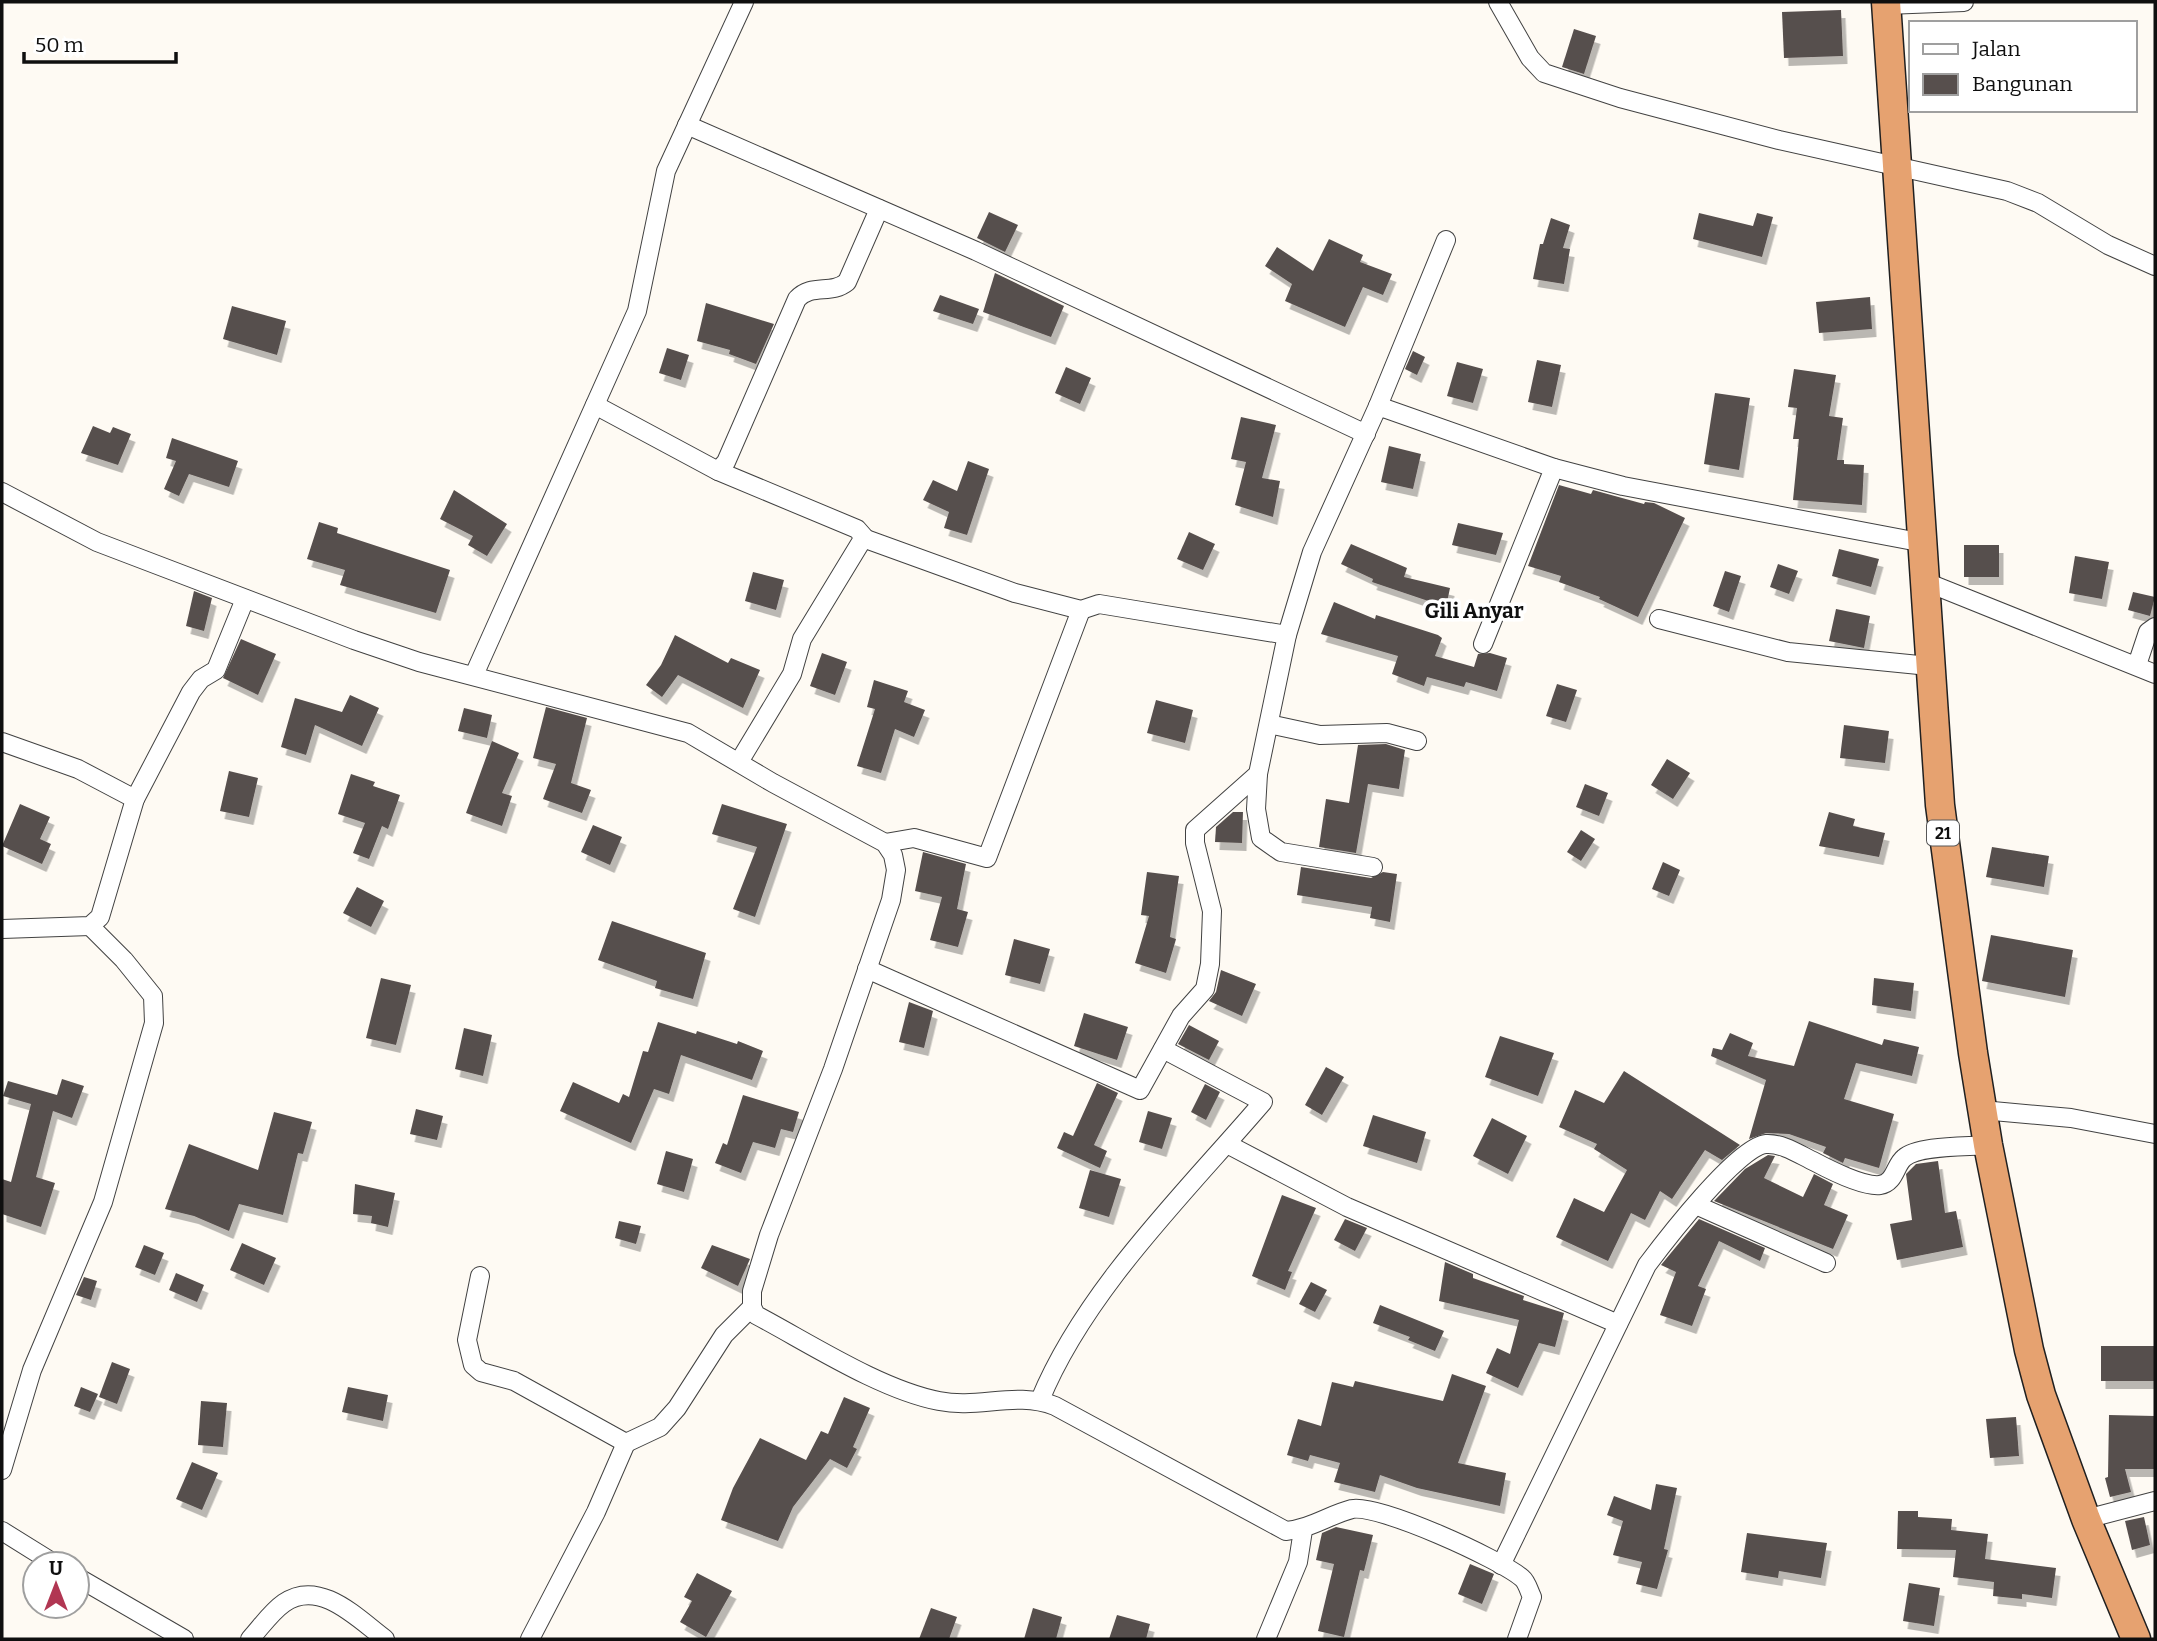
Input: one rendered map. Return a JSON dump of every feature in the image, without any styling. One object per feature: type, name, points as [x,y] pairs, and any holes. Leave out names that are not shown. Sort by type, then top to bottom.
[{"type":"highway","name":"21","points":[[1886,3],[1940,805],[1982,1110],[2029,1350],[2049,1422],[2085,1519],[2136,1639]]},
{"type":"street","points":[[474,675],[637,311],[666,171],[744,2]]},
{"type":"street","points":[[1498,2],[1530,58],[1544,73],[1752,133],[2007,191],[2038,202],[2108,245],[2155,266]]},
{"type":"street","points":[[1886,3],[1964,2]]},
{"type":"street","points":[[687,125],[879,209],[1366,434]]},
{"type":"street","points":[[718,471],[726,462],[797,299],[808,290],[838,289],[847,282],[879,209]]},
{"type":"street","points":[[1373,867],[1281,852],[1261,838],[1256,809],[1258,774],[1287,635],[1312,552],[1366,434],[1446,240]]},
{"type":"street","points":[[595,405],[718,471],[857,529],[863,538],[1016,593],[1082,610],[1099,604],[1287,635]]},
{"type":"street","points":[[1378,406],[1554,468],[1647,491],[1924,543]]},
{"type":"street","points":[[1483,644],[1554,468]]},
{"type":"street","points":[[2,492],[97,542],[419,662],[688,733],[885,842],[893,855],[896,870],[891,900],[769,1235],[752,1291],[752,1307],[756,1315],[898,1389],[939,1401],[961,1403],[1015,1398],[1041,1400],[1286,1531],[1303,1530],[1353,1509],[1373,1509],[1397,1516],[1502,1565],[1523,1579],[1532,1597],[1517,1639]]},
{"type":"street","points":[[739,762],[792,674],[802,639],[863,538]]},
{"type":"street","points":[[1926,582],[2155,674]]},
{"type":"street","points":[[2,929],[90,926],[100,917],[135,799],[191,692],[201,679],[216,670],[245,599]]},
{"type":"street","points":[[885,842],[914,838],[987,858],[1082,610]]},
{"type":"street","points":[[1659,619],[1788,652],[1929,666]]},
{"type":"street","points":[[2137,665],[2148,632],[2155,627]]},
{"type":"street","points":[[1269,724],[1320,735],[1388,733],[1417,741]]},
{"type":"street","points":[[2,742],[78,769],[135,799]]},
{"type":"street","points":[[867,969],[1140,1090],[1181,1016],[1205,989],[1210,964],[1212,911],[1195,842],[1195,830],[1258,774]]},
{"type":"street","points":[[2,1470],[32,1370],[103,1202],[154,1023],[153,996],[132,969],[90,926]]},
{"type":"street","points":[[1041,1400],[1051,1373],[1090,1307],[1263,1102],[1163,1049]]},
{"type":"street","points":[[1982,1110],[2071,1118],[2155,1134]]},
{"type":"street","points":[[1227,1144],[1347,1207],[1618,1324]]},
{"type":"street","points":[[1502,1565],[1647,1265],[1734,1164],[1752,1149],[1764,1144],[1781,1146],[1841,1175],[1880,1185],[1889,1181],[1904,1157],[1919,1151],[1988,1145]]},
{"type":"street","points":[[1696,1205],[1826,1263]]},
{"type":"street","points":[[480,1276],[467,1340],[473,1365],[481,1372],[514,1381],[626,1443]]},
{"type":"street","points":[[530,1639],[596,1512],[626,1443],[660,1427],[677,1408],[724,1335],[752,1307]]},
{"type":"street","points":[[2085,1519],[2155,1501]]},
{"type":"street","points":[[1266,1639],[1298,1562],[1303,1530]]},
{"type":"street","points":[[2,1531],[33,1550]]},
{"type":"street","points":[[91,1585],[184,1639]]},
{"type":"street","points":[[250,1639],[286,1601],[312,1595],[329,1598],[385,1639]]},
{"type":"building","points":[[1841,10],[1843,56],[1784,58],[1782,12]]},
{"type":"building","points":[[1574,29],[1596,36],[1584,74],[1562,67]]},
{"type":"building","points":[[989,212],[1018,225],[1005,252],[977,238]]},
{"type":"building","points":[[1699,213],[1753,226],[1757,213],[1773,217],[1762,257],[1693,239]]},
{"type":"building","points":[[1551,218],[1570,225],[1563,248],[1570,249],[1564,284],[1533,279],[1540,244],[1543,244]]},
{"type":"building","points":[[1329,239],[1363,255],[1360,262],[1392,274],[1383,295],[1363,287],[1345,327],[1285,301],[1292,284],[1265,266],[1277,247],[1313,271]]},
{"type":"building","points":[[995,273],[1064,306],[1051,337],[983,312]]},
{"type":"building","points":[[940,295],[979,309],[973,324],[933,311]]},
{"type":"building","points":[[1870,297],[1872,329],[1819,333],[1816,302]]},
{"type":"building","points":[[706,303],[774,324],[756,364],[729,354],[730,350],[697,341]]},
{"type":"building","points":[[232,306],[286,321],[277,355],[223,339]]},
{"type":"building","points":[[667,348],[689,355],[681,380],[659,373]]},
{"type":"building","points":[[1413,351],[1425,357],[1417,375],[1405,369]]},
{"type":"building","points":[[1537,360],[1561,365],[1552,407],[1528,402]]},
{"type":"building","points":[[1457,362],[1483,369],[1473,403],[1447,396]]},
{"type":"building","points":[[1066,367],[1091,378],[1080,404],[1055,393]]},
{"type":"building","points":[[1794,369],[1836,375],[1829,416],[1843,418],[1837,460],[1844,460],[1844,464],[1864,465],[1862,505],[1793,500],[1799,439],[1793,439],[1797,408],[1788,407]]},
{"type":"building","points":[[1715,393],[1750,398],[1739,470],[1704,464]]},
{"type":"building","points":[[1241,417],[1276,425],[1262,478],[1280,481],[1273,517],[1235,505],[1246,462],[1231,459]]},
{"type":"building","points":[[93,426],[110,433],[113,427],[131,434],[118,465],[81,453]]},
{"type":"building","points":[[172,438],[238,461],[229,487],[189,474],[179,496],[164,489],[176,461],[166,458]]},
{"type":"building","points":[[1389,446],[1421,454],[1413,489],[1381,482]]},
{"type":"building","points":[[968,461],[989,469],[967,535],[944,528],[949,512],[923,500],[933,480],[957,491]]},
{"type":"building","points":[[1559,485],[1591,494],[1593,490],[1644,504],[1654,503],[1685,518],[1638,617],[1599,599],[1600,597],[1559,582],[1561,576],[1528,566]]},
{"type":"building","points":[[454,490],[507,524],[487,556],[468,545],[473,536],[440,519]]},
{"type":"building","points":[[319,522],[338,528],[337,533],[450,570],[436,613],[340,585],[345,570],[307,559]]},
{"type":"building","points":[[1458,523],[1503,533],[1496,555],[1452,545]]},
{"type":"building","points":[[1189,532],[1215,544],[1203,570],[1177,559]]},
{"type":"building","points":[[1351,544],[1407,568],[1404,577],[1450,588],[1446,607],[1372,582],[1373,579],[1341,564]]},
{"type":"building","points":[[1964,545],[1999,545],[1999,577],[1964,577]]},
{"type":"building","points":[[1839,549],[1879,559],[1871,587],[1832,576]]},
{"type":"building","points":[[2075,556],[2109,562],[2102,599],[2069,593]]},
{"type":"building","points":[[1778,564],[1798,571],[1789,594],[1770,587]]},
{"type":"building","points":[[1725,571],[1741,576],[1729,612],[1713,606]]},
{"type":"building","points":[[753,572],[784,580],[776,610],[745,601]]},
{"type":"building","points":[[194,591],[212,598],[204,631],[186,626]]},
{"type":"building","points":[[2133,592],[2155,597],[2150,616],[2128,610]]},
{"type":"building","points":[[1334,602],[1375,619],[1376,615],[1438,635],[1442,638],[1435,656],[1474,667],[1478,654],[1490,653],[1507,658],[1497,691],[1466,682],[1464,687],[1427,677],[1424,686],[1392,674],[1398,656],[1321,634]]},
{"type":"building","points":[[1836,609],[1870,616],[1864,648],[1829,641]]},
{"type":"building","points":[[675,635],[728,663],[731,658],[760,670],[743,708],[678,675],[662,697],[646,685],[661,665]]},
{"type":"building","points":[[241,639],[276,654],[258,695],[223,678]]},
{"type":"building","points":[[822,653],[847,662],[835,695],[810,686]]},
{"type":"building","points":[[874,680],[908,691],[904,702],[925,710],[914,737],[895,729],[881,773],[857,766],[875,709],[867,707]]},
{"type":"building","points":[[1557,684],[1577,690],[1566,722],[1546,716]]},
{"type":"building","points":[[350,695],[379,708],[362,746],[315,725],[306,755],[281,747],[295,698],[342,712]]},
{"type":"building","points":[[1156,700],[1193,710],[1185,743],[1147,733]]},
{"type":"building","points":[[546,707],[587,718],[571,783],[591,790],[582,813],[543,799],[556,764],[533,758]]},
{"type":"building","points":[[464,708],[492,715],[487,738],[458,731]]},
{"type":"building","points":[[1844,725],[1889,731],[1885,763],[1840,758]]},
{"type":"building","points":[[492,741],[519,753],[502,793],[512,796],[502,826],[466,813]]},
{"type":"building","points":[[1386,744],[1405,750],[1399,789],[1368,784],[1356,853],[1319,847],[1326,799],[1349,803],[1358,745]]},
{"type":"building","points":[[1667,759],[1690,773],[1673,799],[1651,785]]},
{"type":"building","points":[[229,771],[258,778],[249,817],[220,811]]},
{"type":"building","points":[[351,774],[375,782],[373,786],[400,795],[388,829],[382,826],[369,859],[353,853],[365,823],[338,814]]},
{"type":"building","points":[[1585,784],[1608,793],[1599,816],[1576,807]]},
{"type":"building","points":[[20,804],[50,817],[40,839],[51,844],[42,864],[2,846]]},
{"type":"building","points":[[722,804],[787,824],[755,917],[733,909],[757,847],[712,834]]},
{"type":"building","points":[[1233,812],[1243,812],[1242,843],[1215,842],[1216,827]]},
{"type":"building","points":[[1829,812],[1855,819],[1853,826],[1885,833],[1879,857],[1819,846]]},
{"type":"building","points":[[593,825],[622,837],[610,865],[581,852]]},
{"type":"building","points":[[1581,830],[1595,839],[1581,861],[1567,852]]},
{"type":"building","points":[[1992,847],[2049,856],[2044,887],[1986,877]]},
{"type":"building","points":[[923,852],[966,864],[957,909],[968,912],[958,947],[930,940],[942,897],[915,891]]},
{"type":"building","points":[[1663,862],[1680,870],[1669,896],[1652,889]]},
{"type":"building","points":[[1301,867],[1371,878],[1383,872],[1397,874],[1390,922],[1370,918],[1372,907],[1297,895]]},
{"type":"building","points":[[1147,872],[1179,876],[1170,937],[1176,939],[1166,973],[1135,963],[1149,916],[1141,915]]},
{"type":"building","points":[[357,887],[384,901],[371,927],[343,913]]},
{"type":"building","points":[[612,921],[706,953],[693,999],[655,988],[657,981],[598,960]]},
{"type":"building","points":[[1991,935],[2073,950],[2065,997],[1982,981]]},
{"type":"building","points":[[1014,939],[1050,949],[1040,984],[1005,975]]},
{"type":"building","points":[[1221,970],[1256,984],[1242,1016],[1209,1001],[1216,992]]},
{"type":"building","points":[[381,978],[411,985],[396,1045],[366,1038]]},
{"type":"building","points":[[1874,978],[1914,983],[1911,1011],[1872,1005]]},
{"type":"building","points":[[909,1002],[933,1011],[924,1048],[899,1042]]},
{"type":"building","points":[[1084,1013],[1128,1027],[1117,1060],[1074,1046]]},
{"type":"building","points":[[1809,1021],[1882,1045],[1884,1039],[1919,1047],[1912,1076],[1856,1063],[1844,1099],[1894,1114],[1879,1168],[1845,1158],[1843,1163],[1823,1153],[1826,1147],[1789,1134],[1766,1133],[1749,1139],[1766,1080],[1711,1056],[1713,1048],[1722,1050],[1730,1033],[1753,1043],[1748,1056],[1794,1066]]},
{"type":"building","points":[[658,1022],[737,1044],[738,1041],[763,1051],[752,1080],[681,1055],[669,1094],[654,1089],[631,1143],[560,1111],[573,1082],[619,1103],[623,1094],[629,1097],[643,1051],[648,1052]]},
{"type":"building","points":[[1189,1025],[1219,1041],[1209,1060],[1178,1044]]},
{"type":"building","points":[[464,1028],[492,1035],[483,1076],[455,1069]]},
{"type":"building","points":[[1500,1036],[1554,1053],[1538,1096],[1485,1077]]},
{"type":"building","points":[[1326,1067],[1344,1077],[1322,1115],[1305,1105]]},
{"type":"building","points":[[1624,1071],[1740,1145],[1722,1160],[1705,1150],[1672,1199],[1660,1191],[1645,1220],[1631,1213],[1608,1261],[1556,1237],[1574,1198],[1604,1212],[1627,1170],[1594,1149],[1597,1144],[1559,1127],[1575,1090],[1604,1103]]},
{"type":"building","points":[[62,1079],[84,1086],[72,1118],[53,1111],[36,1177],[55,1183],[41,1227],[2,1214],[2,1179],[11,1182],[31,1104],[3,1096],[8,1081],[57,1095]]},
{"type":"building","points":[[1097,1083],[1118,1093],[1094,1145],[1107,1151],[1100,1168],[1057,1148],[1064,1132],[1073,1136]]},
{"type":"building","points":[[1205,1084],[1220,1092],[1206,1120],[1191,1112]]},
{"type":"building","points":[[743,1095],[799,1112],[793,1132],[781,1129],[775,1148],[753,1142],[741,1173],[715,1163],[723,1143],[727,1145]]},
{"type":"building","points":[[416,1109],[443,1116],[437,1140],[410,1134]]},
{"type":"building","points":[[1148,1111],[1172,1118],[1162,1149],[1139,1142]]},
{"type":"building","points":[[274,1112],[312,1122],[303,1154],[298,1153],[283,1215],[239,1204],[229,1231],[194,1216],[165,1209],[189,1144],[258,1170]]},
{"type":"building","points":[[1373,1115],[1426,1132],[1417,1163],[1363,1146]]},
{"type":"building","points":[[1492,1118],[1527,1136],[1508,1174],[1473,1156]]},
{"type":"building","points":[[666,1151],[693,1159],[684,1192],[657,1184]]},
{"type":"building","points":[[1768,1155],[1775,1156],[1764,1178],[1803,1197],[1814,1174],[1833,1184],[1824,1205],[1848,1215],[1833,1249],[1714,1201],[1745,1169]]},
{"type":"building","points":[[1938,1161],[1945,1213],[1956,1211],[1963,1247],[1897,1260],[1890,1224],[1912,1220],[1906,1174],[1916,1164]]},
{"type":"building","points":[[1090,1170],[1121,1179],[1109,1217],[1079,1208]]},
{"type":"building","points":[[355,1184],[395,1193],[388,1227],[371,1223],[372,1216],[353,1214]]},
{"type":"building","points":[[1282,1195],[1316,1208],[1288,1271],[1292,1272],[1285,1290],[1252,1276]]},
{"type":"building","points":[[1345,1219],[1367,1228],[1355,1251],[1334,1240]]},
{"type":"building","points":[[1699,1219],[1765,1248],[1760,1261],[1719,1241],[1698,1286],[1706,1289],[1692,1326],[1660,1315],[1676,1272],[1661,1265]]},
{"type":"building","points":[[619,1221],[641,1226],[636,1244],[615,1238]]},
{"type":"building","points":[[242,1243],[276,1258],[264,1285],[230,1270]]},
{"type":"building","points":[[144,1245],[164,1253],[155,1275],[135,1267]]},
{"type":"building","points":[[712,1245],[750,1259],[738,1286],[701,1268]]},
{"type":"building","points":[[1445,1262],[1473,1274],[1473,1278],[1524,1296],[1523,1300],[1564,1313],[1555,1347],[1539,1343],[1518,1388],[1486,1373],[1497,1348],[1510,1354],[1519,1320],[1439,1301]]},
{"type":"building","points":[[176,1273],[204,1285],[197,1302],[169,1290]]},
{"type":"building","points":[[84,1277],[97,1281],[91,1300],[76,1295]]},
{"type":"building","points":[[1311,1282],[1327,1290],[1315,1312],[1299,1304]]},
{"type":"building","points":[[1380,1305],[1444,1331],[1435,1351],[1408,1340],[1410,1337],[1373,1323]]},
{"type":"building","points":[[2101,1346],[2155,1346],[2155,1381],[2101,1381]]},
{"type":"building","points":[[112,1362],[130,1369],[117,1404],[99,1397]]},
{"type":"building","points":[[1452,1374],[1486,1386],[1458,1463],[1506,1473],[1500,1506],[1417,1488],[1380,1475],[1375,1492],[1334,1482],[1340,1463],[1310,1455],[1308,1461],[1287,1455],[1298,1419],[1321,1426],[1332,1382],[1353,1387],[1355,1381],[1443,1401]]},
{"type":"building","points":[[81,1387],[98,1394],[90,1412],[74,1406]]},
{"type":"building","points":[[348,1387],[388,1395],[383,1421],[342,1412]]},
{"type":"building","points":[[844,1397],[870,1408],[853,1447],[857,1449],[847,1468],[830,1459],[793,1507],[778,1541],[721,1520],[733,1488],[760,1438],[806,1460],[821,1431],[828,1434]]},
{"type":"building","points":[[201,1401],[227,1403],[223,1447],[198,1445]]},
{"type":"building","points":[[2109,1415],[2155,1416],[2155,1469],[2125,1469],[2131,1492],[2110,1497],[2105,1478],[2108,1477]]},
{"type":"building","points":[[2016,1417],[2019,1456],[1990,1458],[1986,1419]]},
{"type":"building","points":[[192,1462],[218,1473],[202,1510],[176,1499]]},
{"type":"building","points":[[1656,1484],[1677,1488],[1664,1549],[1668,1550],[1657,1589],[1636,1584],[1642,1562],[1613,1555],[1623,1521],[1607,1515],[1614,1496],[1651,1510]]},
{"type":"building","points":[[1898,1511],[1918,1511],[1918,1517],[1952,1519],[1951,1530],[1988,1534],[1985,1559],[2056,1568],[2052,1598],[2022,1594],[2022,1599],[1993,1596],[1994,1582],[1953,1577],[1956,1550],[1897,1549]]},
{"type":"building","points":[[2144,1517],[2150,1545],[2132,1550],[2125,1521]]},
{"type":"building","points":[[1336,1527],[1373,1535],[1364,1571],[1360,1570],[1344,1637],[1318,1631],[1334,1564],[1316,1560],[1322,1533]]},
{"type":"building","points":[[1747,1533],[1827,1543],[1821,1578],[1779,1571],[1778,1578],[1741,1572]]},
{"type":"building","points":[[1470,1564],[1494,1574],[1482,1604],[1458,1594]]},
{"type":"building","points":[[697,1573],[732,1591],[706,1637],[680,1622],[692,1601],[684,1597]]},
{"type":"building","points":[[1909,1583],[1940,1588],[1934,1626],[1903,1621]]},
{"type":"building","points":[[931,1608],[957,1617],[949,1639],[919,1639]]},
{"type":"building","points":[[1033,1608],[1062,1617],[1056,1639],[1024,1639]]},
{"type":"building","points":[[1117,1615],[1150,1624],[1146,1639],[1109,1639]]},
{"type":"district","name":"Gili Anyar","points":[[1474,611]]}]
